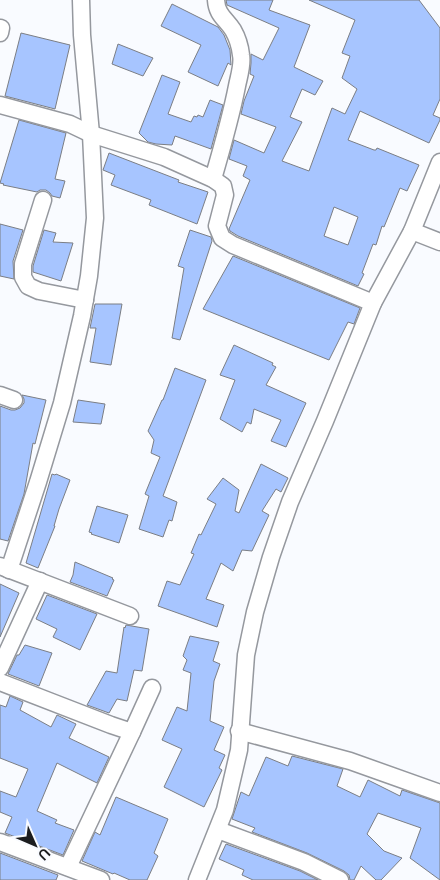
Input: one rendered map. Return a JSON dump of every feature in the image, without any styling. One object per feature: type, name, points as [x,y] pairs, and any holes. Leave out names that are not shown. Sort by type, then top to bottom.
[{"type":"street","points":[[80,0],[91,134],[95,218],[90,276],[62,403],[38,482],[4,568],[130,616]]},
{"type":"street","points":[[213,179],[231,119],[242,56],[238,40],[216,6],[216,0]]},
{"type":"street","points":[[1,110],[70,124],[91,134],[164,157],[213,179],[223,186],[225,195],[217,226],[222,238],[233,245],[373,303]]},
{"type":"street","points":[[197,880],[225,810],[239,750],[246,655],[271,557],[290,502],[373,303],[412,231],[440,162]]},
{"type":"street","points":[[43,200],[23,264],[23,277],[28,286],[39,291],[85,300]]},
{"type":"street","points":[[412,231],[440,242]]},
{"type":"street","points":[[0,668],[40,581]]},
{"type":"street","points":[[0,682],[111,726],[132,732]]},
{"type":"street","points":[[68,867],[152,688]]},
{"type":"street","points":[[239,731],[350,761],[440,793]]},
{"type":"street","points":[[218,830],[304,862],[340,880]]},
{"type":"street","points":[[0,842],[101,880]]},
{"type":"building","points":[[226,0],[273,0],[269,10],[310,25],[294,67],[323,81],[315,95],[302,89],[290,117],[302,122],[282,161],[309,171],[332,108],[345,114],[357,89],[342,78],[350,56],[342,53],[355,20],[309,0],[419,0],[440,28],[440,99],[433,115],[440,118],[440,120],[429,143],[360,111],[348,140],[374,150],[377,148],[419,165],[407,191],[400,188],[384,227],[382,226],[376,245],[373,244],[362,273],[364,274],[358,286],[238,236],[229,229],[250,180],[243,176],[247,166],[229,159],[234,140],[264,153],[276,127],[241,114],[254,76],[250,74],[251,54],[263,60],[279,28],[227,5]],"holes":[[[334,207],[358,217],[348,245],[324,236]]]},
{"type":"building","points":[[172,4],[218,27],[224,35],[230,50],[231,65],[228,63],[218,86],[188,72],[201,45],[161,26]]},
{"type":"building","points":[[21,33],[70,45],[55,109],[5,96]]},
{"type":"building","points":[[118,44],[153,58],[143,76],[112,64]]},
{"type":"building","points":[[162,75],[180,82],[168,114],[191,122],[194,116],[203,117],[210,100],[223,105],[211,149],[175,136],[172,145],[156,144],[148,142],[139,133]]},
{"type":"building","points":[[19,120],[66,133],[55,179],[65,181],[60,198],[52,196],[46,190],[37,192],[0,183]]},
{"type":"building","points":[[109,153],[179,180],[178,182],[208,192],[197,224],[149,205],[151,200],[111,185],[115,175],[103,170]]},
{"type":"building","points":[[0,224],[23,230],[13,261],[14,279],[0,276]]},
{"type":"building","points":[[44,230],[56,233],[53,242],[73,243],[61,281],[33,272],[33,266]]},
{"type":"building","points":[[190,230],[211,237],[212,241],[180,340],[172,338],[184,268],[178,266]]},
{"type":"building","points":[[233,256],[360,308],[354,324],[348,322],[329,360],[203,309]]},
{"type":"building","points":[[95,304],[122,304],[111,365],[90,362],[96,328],[90,328]]},
{"type":"building","points":[[234,345],[273,363],[272,365],[276,367],[266,385],[306,403],[286,447],[271,441],[281,420],[254,409],[251,424],[247,422],[242,432],[220,419],[235,380],[220,375]]},
{"type":"building","points":[[175,368],[206,380],[163,496],[177,502],[172,521],[169,520],[163,537],[139,529],[149,496],[145,494],[160,457],[151,453],[154,440],[148,431],[163,400]]},
{"type":"building","points":[[22,395],[46,400],[35,444],[33,443],[24,494],[8,541],[0,539],[0,406],[11,410],[20,408],[24,403]]},
{"type":"building","points":[[78,400],[105,404],[101,424],[73,422]]},
{"type":"building","points":[[261,464],[288,478],[281,492],[276,489],[262,511],[269,515],[252,551],[242,550],[233,571],[221,563],[206,599],[224,605],[217,627],[158,606],[167,581],[180,585],[194,554],[191,553],[199,534],[201,535],[216,504],[207,499],[223,478],[239,490],[235,511],[239,513]]},
{"type":"building","points":[[52,474],[70,480],[55,526],[38,568],[26,563]]},
{"type":"building","points":[[97,506],[128,515],[119,543],[89,532]]},
{"type":"building","points":[[75,562],[113,578],[114,580],[107,596],[70,582]]},
{"type":"building","points":[[0,584],[19,593],[0,637]]},
{"type":"building","points":[[47,595],[97,614],[80,650],[53,637],[57,629],[36,619]]},
{"type":"building","points":[[126,625],[149,629],[142,671],[134,670],[127,701],[117,699],[109,713],[87,705],[106,671],[117,673],[124,627]]},
{"type":"building","points":[[190,636],[219,642],[213,661],[220,664],[214,681],[210,721],[224,727],[214,750],[225,755],[219,768],[222,770],[204,807],[164,787],[182,749],[162,740],[177,707],[187,711],[191,673],[183,670],[187,660],[183,656]]},
{"type":"building","points":[[25,645],[52,653],[39,686],[8,674],[17,655],[19,655]]},
{"type":"building","points":[[10,696],[23,702],[20,710],[51,727],[57,715],[76,724],[69,738],[109,757],[97,783],[57,763],[37,811],[57,820],[55,823],[74,830],[63,855],[5,833],[12,817],[0,812],[0,791],[16,797],[28,769],[0,758],[0,705],[6,707]]},
{"type":"building","points":[[292,756],[343,769],[337,786],[360,797],[368,780],[400,796],[402,790],[440,803],[440,880],[410,858],[421,828],[378,813],[367,834],[384,851],[402,858],[381,880],[376,880],[361,866],[354,880],[350,880],[349,875],[344,871],[307,853],[252,832],[255,828],[232,819],[241,792],[249,796],[266,757],[288,766]]},
{"type":"building","points":[[116,797],[168,819],[154,853],[158,856],[147,880],[130,880],[82,861],[95,832],[100,835]]},
{"type":"building","points":[[226,844],[300,871],[318,880],[253,880],[242,875],[244,870],[219,859]]},
{"type":"building","points":[[0,853],[58,875],[56,880],[0,880]]}]
